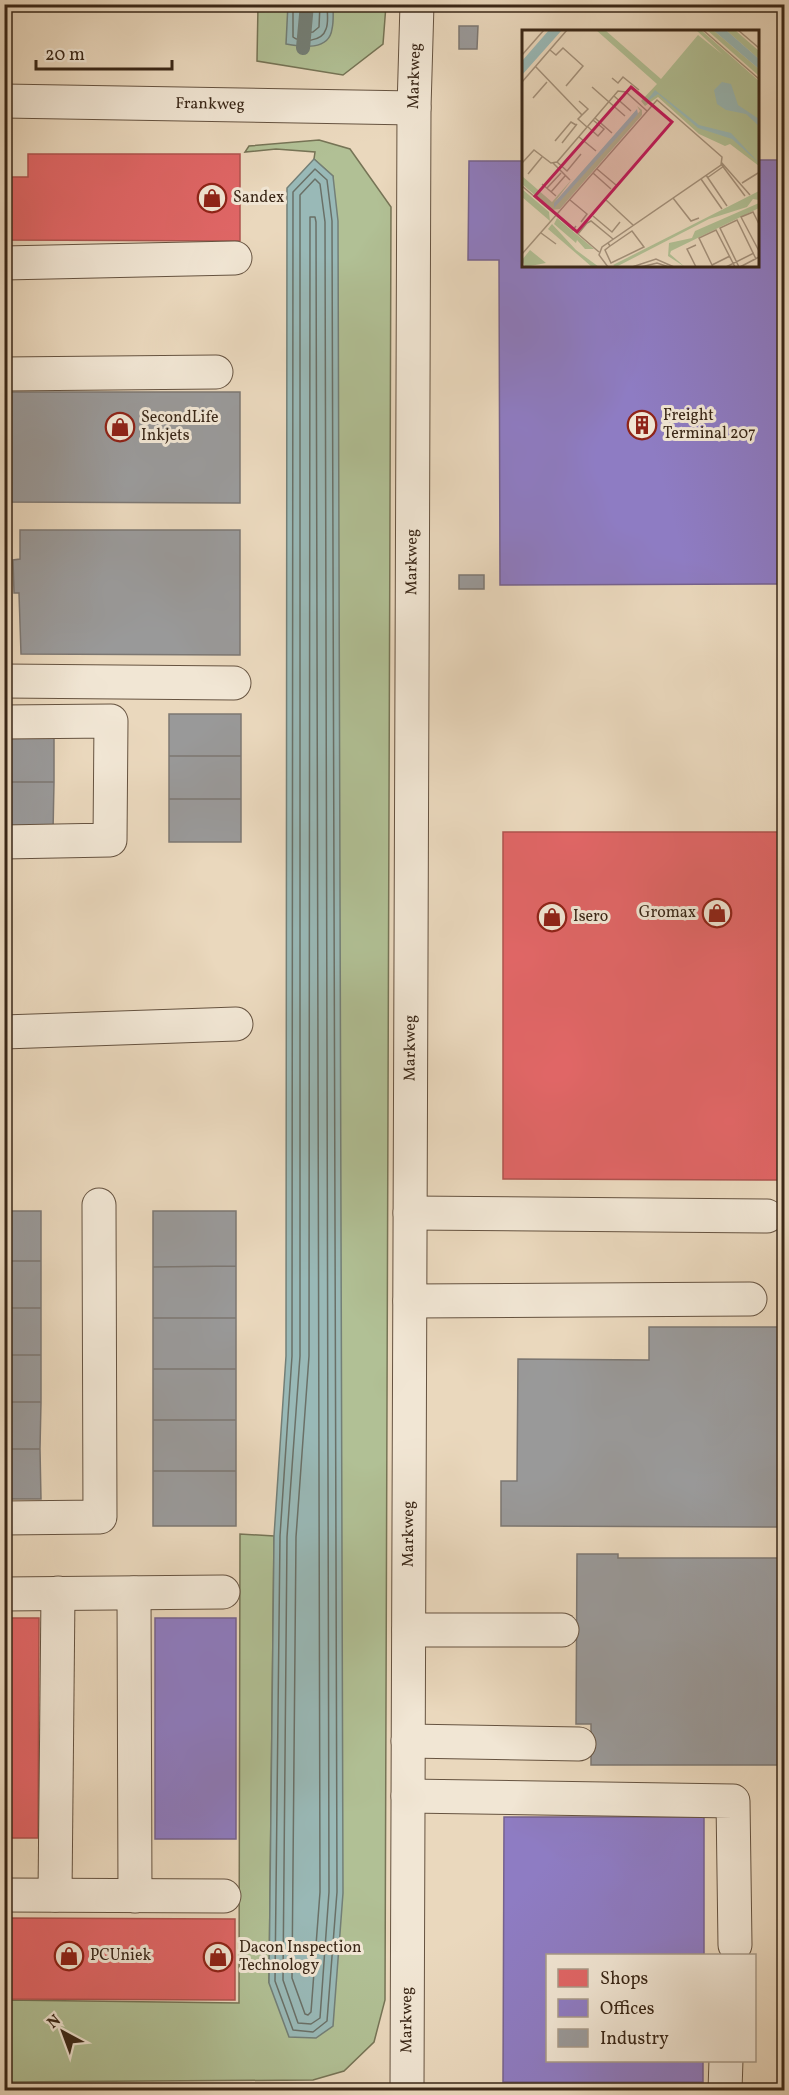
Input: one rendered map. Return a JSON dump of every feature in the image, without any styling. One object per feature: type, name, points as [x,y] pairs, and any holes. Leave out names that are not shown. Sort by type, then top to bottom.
[{"type":"street","name":"Markweg","points":[[407,2091],[414,108],[417,4]]},
{"type":"street","name":"Frankweg","points":[[4,101],[414,108]]},
{"type":"street","points":[[4,262],[235,258]]},
{"type":"street","points":[[4,374],[216,372]]},
{"type":"street","points":[[4,681],[234,683]]},
{"type":"street","points":[[4,722],[111,720],[110,840],[4,842]]},
{"type":"street","points":[[4,1032],[236,1024]]},
{"type":"street","points":[[4,1518],[100,1517],[99,1205]]},
{"type":"street","points":[[410,1213],[767,1216]]},
{"type":"street","points":[[410,1301],[750,1299]]},
{"type":"street","points":[[4,1594],[223,1592]]},
{"type":"street","points":[[55,1895],[58,1593]]},
{"type":"street","points":[[134,1593],[135,1896]]},
{"type":"street","points":[[409,1630],[562,1630]]},
{"type":"street","points":[[408,1741],[579,1744]]},
{"type":"street","points":[[408,1796],[733,1801],[735,1945]]},
{"type":"street","points":[[4,1895],[224,1896]]},
{"type":"street","points":[[725,2091],[726,2062]]},
{"type":"green space","points":[[258,5],[386,5],[383,44],[343,75],[257,61]]},
{"type":"green space","points":[[319,140],[350,149],[391,207],[385,2000],[374,2042],[344,2071],[313,2080],[5,2082],[5,2000],[239,2003],[240,1534],[274,1536],[269,1983],[333,176],[314,159],[315,152],[276,149],[245,152],[249,146]]},
{"type":"water","points":[[288,4],[333,5],[333,26],[326,41],[314,46],[286,44]]},
{"type":"water","points":[[314,159],[333,176],[338,221],[343,1893],[333,2026],[316,2038],[289,2037],[269,1983],[274,1536],[286,1356],[287,188]]},
{"type":"building: Shops","points":[[28,154],[240,154],[240,241],[4,240],[4,177],[28,177]]},
{"type":"building: Shops","points":[[503,832],[783,832],[782,1180],[503,1179]]},
{"type":"building: Shops","points":[[4,1618],[39,1618],[38,1838],[4,1838]]},
{"type":"building: Shops","points":[[4,1918],[235,1919],[235,2000],[4,1999]]},
{"type":"building: Offices","name":"Freight Terminal 207","points":[[759,160],[784,160],[784,584],[500,585],[499,260],[468,260],[469,161],[522,161],[522,267],[759,267]]},
{"type":"building: Offices","points":[[155,1618],[236,1618],[236,1839],[155,1839]]},
{"type":"building: Offices","points":[[504,1817],[704,1817],[704,1954],[546,1954],[546,2062],[703,2062],[703,2082],[503,2082]]},
{"type":"building: Industry","points":[[459,26],[478,26],[477,49],[459,49]]},
{"type":"building: Industry","points":[[4,392],[240,392],[240,503],[4,502]]},
{"type":"building: Industry","points":[[20,530],[240,530],[240,655],[21,654],[19,593],[14,593],[13,560],[20,559]]},
{"type":"building: Industry","points":[[459,575],[484,575],[484,589],[459,589]]},
{"type":"building: Industry","points":[[169,714],[241,714],[241,756],[169,756]]},
{"type":"building: Industry","points":[[4,732],[54,732],[54,782],[4,782]]},
{"type":"building: Industry","points":[[169,756],[241,756],[241,799],[169,799]]},
{"type":"building: Industry","points":[[4,782],[54,782],[53,832],[4,832]]},
{"type":"building: Industry","points":[[169,799],[241,799],[241,842],[169,842]]},
{"type":"building: Industry","points":[[4,1211],[41,1211],[41,1261],[4,1261]]},
{"type":"building: Industry","points":[[153,1211],[236,1211],[236,1266],[153,1267]]},
{"type":"building: Industry","points":[[4,1261],[41,1261],[41,1308],[4,1308]]},
{"type":"building: Industry","points":[[236,1266],[236,1318],[153,1318],[153,1267]]},
{"type":"building: Industry","points":[[4,1308],[41,1308],[41,1355],[4,1355]]},
{"type":"building: Industry","points":[[153,1318],[236,1318],[236,1369],[153,1369]]},
{"type":"building: Industry","points":[[649,1327],[783,1327],[783,1527],[501,1526],[501,1481],[517,1481],[518,1359],[649,1360]]},
{"type":"building: Industry","points":[[4,1355],[41,1355],[41,1402],[4,1402]]},
{"type":"building: Industry","points":[[153,1369],[236,1369],[236,1420],[153,1420]]},
{"type":"building: Industry","points":[[4,1402],[41,1402],[40,1449],[4,1449]]},
{"type":"building: Industry","points":[[153,1420],[236,1420],[236,1471],[153,1471]]},
{"type":"building: Industry","points":[[4,1449],[40,1449],[41,1499],[4,1499]]},
{"type":"building: Industry","points":[[153,1471],[236,1471],[236,1526],[153,1526]]},
{"type":"building: Industry","points":[[577,1554],[618,1554],[618,1558],[783,1558],[782,1765],[591,1765],[591,1724],[576,1724]]},
{"type":"waterway","points":[[303,48],[307,4]]},
{"type":"place","name":"Sandex","points":[[212,198]]},
{"type":"place","name":"Freight Terminal 207","points":[[642,425]]},
{"type":"place","name":"SecondLife Inkjets","points":[[120,427]]},
{"type":"place","name":"Gromax","points":[[717,913]]},
{"type":"place","name":"Isero","points":[[552,917]]},
{"type":"place","name":"PCUniek","points":[[69,1956]]},
{"type":"place","name":"Dacon Inspection Technology","points":[[218,1957]]}]
